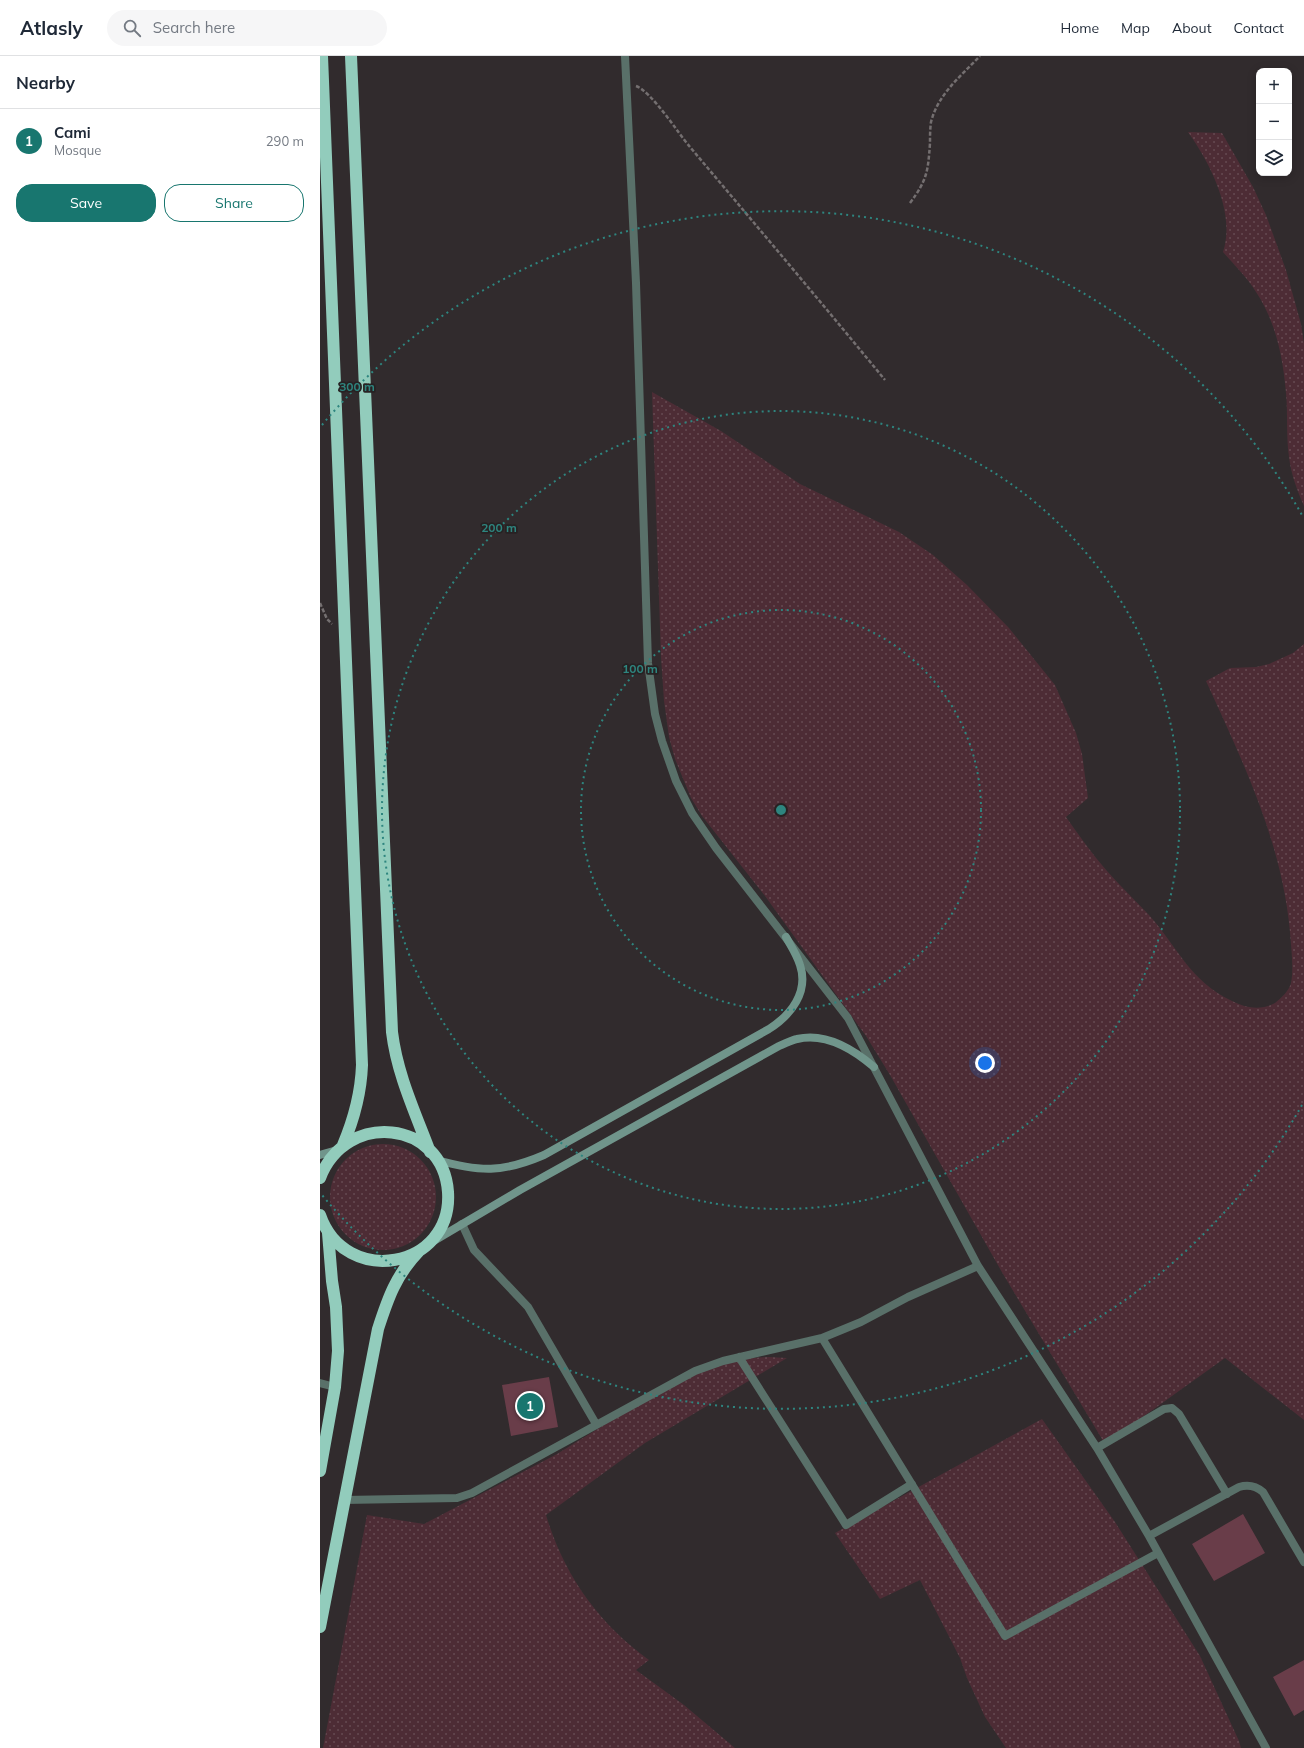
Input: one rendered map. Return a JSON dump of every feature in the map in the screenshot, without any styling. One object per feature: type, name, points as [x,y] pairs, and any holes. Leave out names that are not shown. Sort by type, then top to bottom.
[{"type":"highway","points":[[320,1178],[327,1163],[340,1147],[357,1106],[360,1092],[362,1065],[322,56]]},
{"type":"highway","points":[[320,1627],[378,1329],[392,1288],[409,1262],[424,1248],[442,1226],[448,1204],[446,1181],[402,1080],[397,1063],[392,1032],[351,56]]},
{"type":"highway","points":[[340,1147],[356,1137],[367,1134],[390,1132],[412,1138],[434,1156]]},
{"type":"highway","points":[[323,1224],[336,1242],[354,1256],[376,1262],[398,1260],[424,1248]]},
{"type":"highway","points":[[320,1471],[335,1387],[338,1333],[323,1224]]},
{"type":"main road","points":[[434,1156],[476,1170],[498,1170],[528,1162],[544,1155],[769,1029],[780,1022],[793,1008],[802,987],[800,964],[786,937]]},
{"type":"main road","points":[[424,1248],[520,1190],[773,1050],[796,1039],[819,1038],[840,1044],[861,1056],[874,1067]]},
{"type":"main road","points":[[320,1154],[340,1147]]},
{"type":"street","points":[[625,56],[636,291],[647,656],[655,714],[671,768],[692,812],[716,848],[848,1018],[978,1266],[1097,1448],[1149,1536],[1266,1748]]},
{"type":"street","points":[[462,1224],[474,1250],[528,1307],[596,1424]]},
{"type":"street","points":[[344,1500],[457,1498],[472,1493],[695,1371],[723,1361],[822,1338],[861,1322],[908,1297],[978,1266]]},
{"type":"street","points":[[822,1338],[1005,1636],[1158,1553]]},
{"type":"street","points":[[739,1357],[846,1525],[912,1484]]},
{"type":"street","points":[[320,1383],[335,1387]]},
{"type":"street","points":[[1097,1448],[1164,1409],[1172,1408],[1179,1414],[1227,1494]]},
{"type":"street","points":[[1149,1536],[1227,1494],[1239,1488],[1249,1486],[1263,1492],[1304,1562]]},
{"type":"path","points":[[910,203],[922,188],[926,176],[929,162],[931,122],[944,94],[980,56]]},
{"type":"path","points":[[627,86],[638,87],[646,92],[682,137],[785,258],[884,380]]},
{"type":"shaded area","points":[[1188,132],[1222,133],[1253,187],[1266,215],[1286,270],[1301,324],[1304,343],[1304,506],[1291,470],[1288,449],[1285,380],[1273,328],[1263,304],[1245,276],[1223,252],[1226,237],[1226,221],[1219,189],[1205,158]]},
{"type":"shaded area","points":[[652,392],[721,431],[800,484],[899,532],[933,555],[967,585],[1009,628],[1055,685],[1076,733],[1082,754],[1088,798],[1066,817],[1101,865],[1149,915],[1195,974],[1217,993],[1232,1001],[1253,1008],[1264,1007],[1275,1003],[1287,992],[1291,983],[1292,958],[1286,899],[1270,834],[1259,803],[1234,742],[1206,681],[1230,668],[1256,667],[1269,664],[1293,653],[1304,644],[1304,1420],[1225,1358],[1105,1444],[1003,1274],[890,1075],[866,1036],[765,896],[702,816],[691,798],[675,759],[669,737],[664,701],[661,657]]},
{"type":"shaded area","points":[[383,1144],[403,1148],[421,1159],[432,1177],[436,1197],[432,1217],[421,1235],[403,1246],[383,1250],[363,1246],[345,1235],[334,1217],[330,1197],[334,1177],[345,1159],[363,1148]]},
{"type":"shaded area","points":[[750,1358],[787,1358],[645,1443],[546,1515],[563,1558],[585,1596],[614,1630],[649,1660],[636,1670],[684,1705],[735,1748],[323,1748],[367,1515],[424,1524],[557,1454],[674,1382],[712,1366]]},
{"type":"shaded area","points":[[1042,1419],[1115,1522],[1200,1656],[1241,1748],[1006,1748],[985,1717],[967,1678],[960,1658],[920,1580],[880,1599],[835,1533]]},
{"type":"building","points":[[549,1377],[558,1427],[511,1436],[502,1385]]},
{"type":"building","points":[[1243,1514],[1265,1553],[1214,1581],[1192,1544]]},
{"type":"building","points":[[1304,1660],[1304,1710],[1294,1716],[1273,1677]]},
{"type":"place","name":"Cami","points":[[530,1406]]}]
